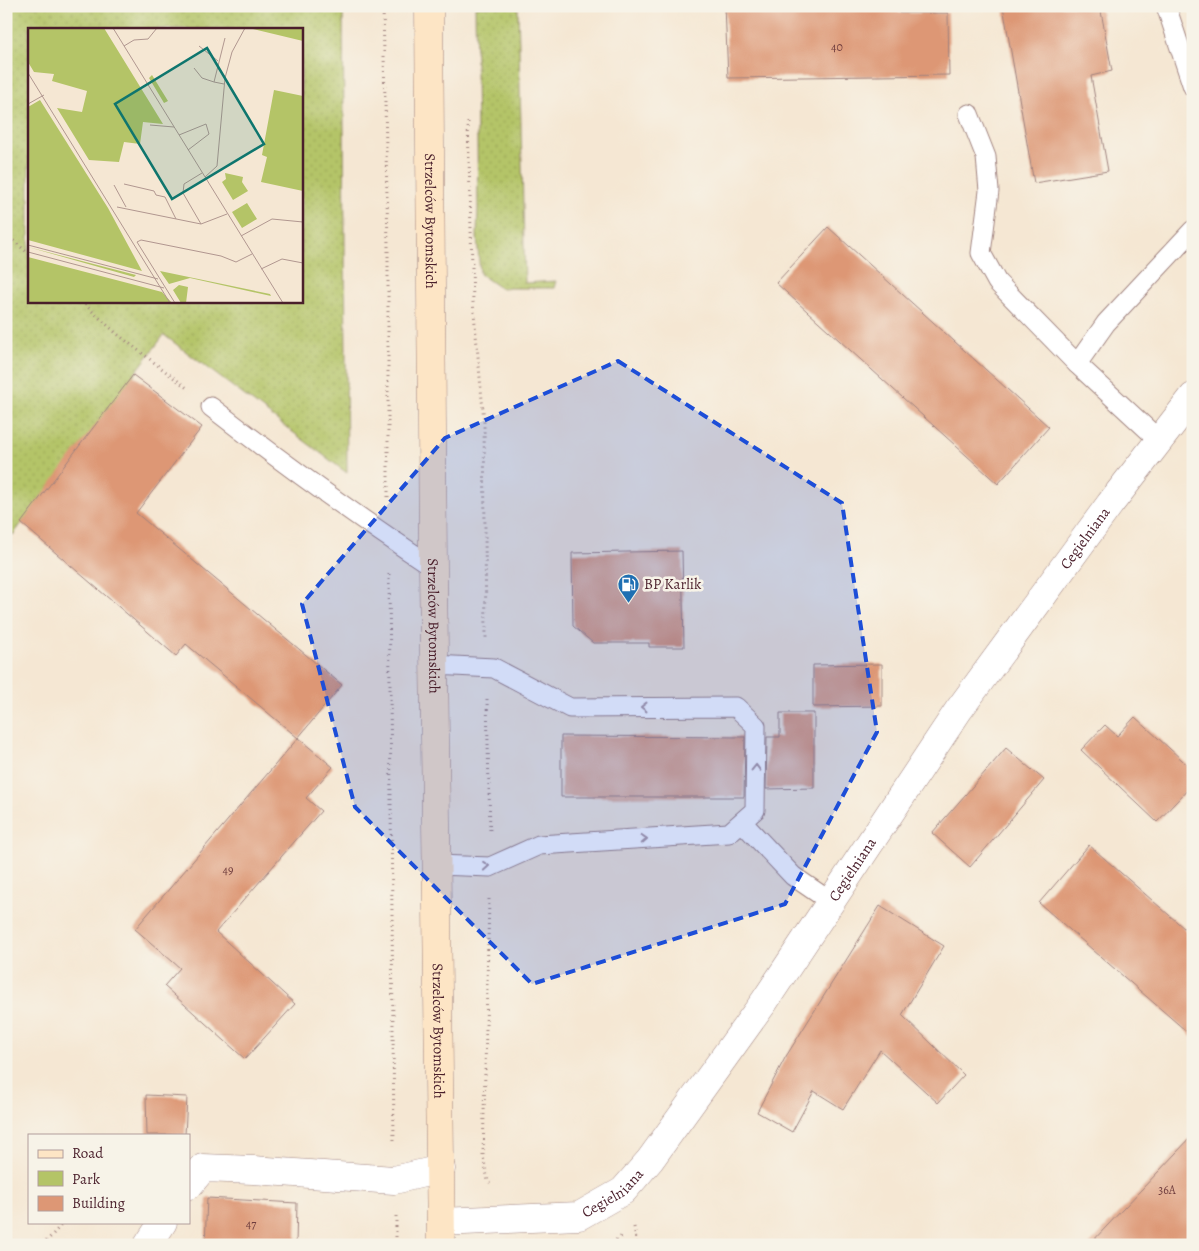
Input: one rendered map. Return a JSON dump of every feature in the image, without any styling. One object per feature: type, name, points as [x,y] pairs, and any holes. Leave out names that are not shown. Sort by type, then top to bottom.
[{"type":"main road","name":"Strzelców Bytomskich","points":[[430,6],[433,567],[441,1233]]},
{"type":"street","name":"Cegielniana","points":[[441,1233],[579,1216],[623,1191],[650,1160],[753,1018],[958,711],[1110,504],[1193,397]]},
{"type":"street","points":[[190,1183],[203,1168],[394,1180],[441,1169]]},
{"type":"street","points":[[148,1245],[162,1224]]},
{"type":"lane","points":[[1166,6],[1193,87]]},
{"type":"lane","points":[[969,114],[986,157],[988,174],[989,191],[981,253],[997,282],[1077,364],[1159,440]]},
{"type":"lane","points":[[1077,364],[1106,323],[1193,230]]},
{"type":"lane","points":[[211,407],[388,538],[433,567]]},
{"type":"lane","points":[[434,665],[494,668],[570,708],[736,707],[756,726],[755,810],[729,834],[539,845],[490,867],[437,865]]},
{"type":"lane","points":[[742,822],[793,876],[831,902]]},
{"type":"path","points":[[384,6],[388,245],[388,538],[394,1180]]},
{"type":"path","points":[[6,234],[28,253]]},
{"type":"path","points":[[82,302],[116,333],[211,407]]},
{"type":"path","points":[[44,1245],[62,1224]]},
{"type":"path","points":[[635,1226],[637,1245]]},
{"type":"highlighted area","points":[[618,361],[842,503],[877,732],[785,904],[532,984],[355,807],[302,604],[445,438]]},
{"type":"green space","points":[[6,6],[343,6],[347,473],[164,335],[13,535],[6,530]]},
{"type":"green space","points":[[475,6],[518,6],[525,283],[556,281],[554,288],[500,288],[480,274],[477,236]]},
{"type":"building","points":[[725,6],[900,6],[899,13],[948,13],[949,75],[728,78]]},
{"type":"building","points":[[1003,6],[1100,6],[1112,71],[1091,76],[1108,171],[1034,183]]},
{"type":"building","points":[[828,227],[1049,427],[998,484],[776,283]]},
{"type":"building","points":[[133,375],[202,427],[136,513],[342,685],[298,738],[186,644],[176,656],[21,523]]},
{"type":"building","name":"BP Karlik","points":[[682,551],[684,647],[649,647],[649,643],[593,643],[573,626],[572,553]]},
{"type":"building","points":[[882,664],[882,706],[813,707],[813,665]]},
{"type":"building","points":[[780,713],[814,713],[814,788],[766,789],[767,737],[780,737]]},
{"type":"building","points":[[1135,717],[1193,770],[1193,784],[1157,822],[1081,750],[1105,725],[1117,736]]},
{"type":"building","points":[[561,736],[745,737],[744,797],[561,797]]},
{"type":"building","points":[[298,738],[333,767],[306,798],[321,811],[216,932],[295,1004],[245,1059],[164,986],[180,968],[135,929]]},
{"type":"building","points":[[1006,748],[1044,780],[970,867],[932,833]]},
{"type":"building","points":[[1089,845],[1193,936],[1193,1037],[1039,903]]},
{"type":"building","points":[[880,906],[944,946],[902,1015],[964,1075],[938,1103],[880,1050],[843,1109],[814,1091],[792,1132],[757,1112],[785,1058]]},
{"type":"building","points":[[146,1095],[187,1097],[185,1134],[147,1134]]},
{"type":"building","points":[[1193,1135],[1193,1245],[1089,1245]]},
{"type":"building","points":[[207,1198],[297,1203],[296,1245],[205,1245]]},
{"type":"place","name":"BP Karlik","points":[[628,603]]}]
